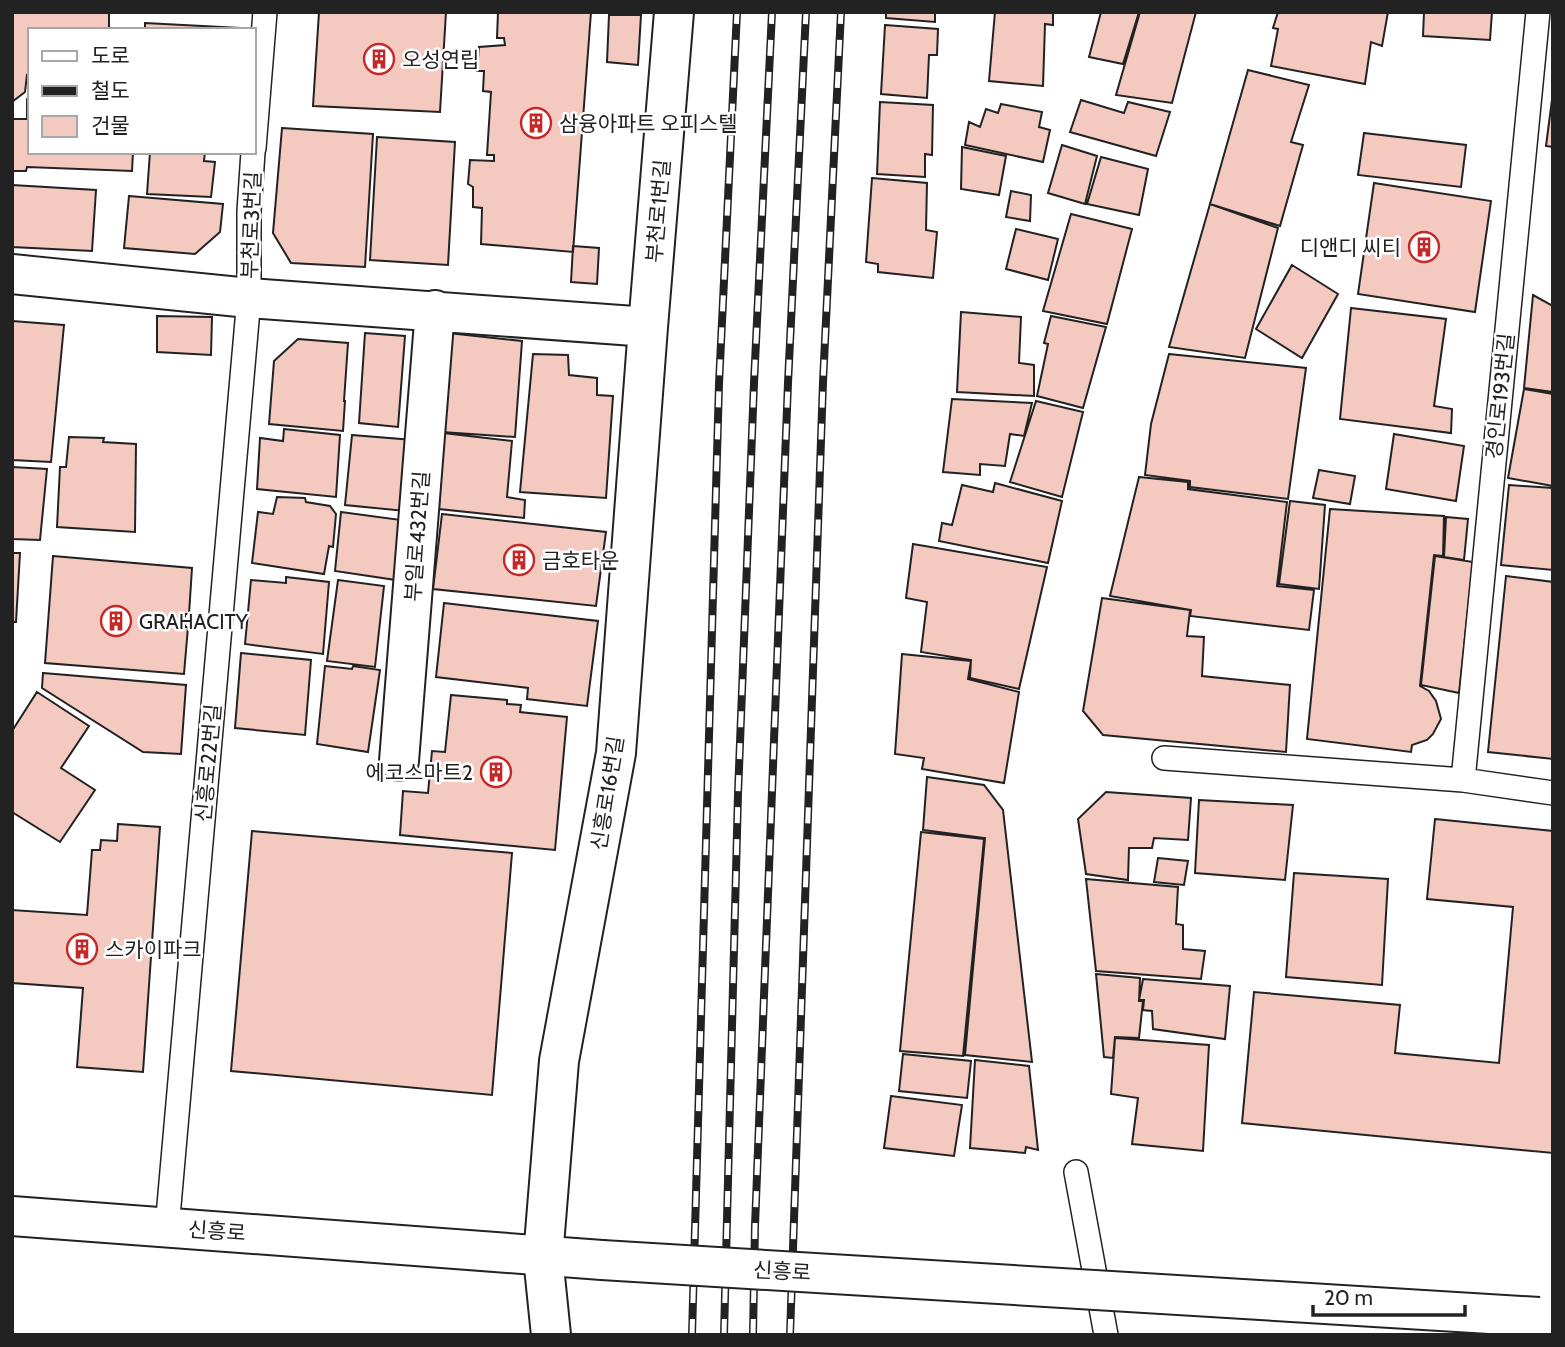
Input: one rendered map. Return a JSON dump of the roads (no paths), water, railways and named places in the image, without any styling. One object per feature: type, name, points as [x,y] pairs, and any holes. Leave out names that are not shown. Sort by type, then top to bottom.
[{"type":"street","name":"부천로1번길","points":[[648,327],[674,12]]},
{"type":"street","points":[[12,274],[249,298],[648,327]]},
{"type":"street","name":"부일로432번길","points":[[399,761],[435,310]]},
{"type":"street","name":"신흥로16번길","points":[[551,1335],[543,1257],[559,1061],[616,753],[648,327]]},
{"type":"street","name":"신흥로","points":[[12,1216],[543,1257],[1546,1317]]},
{"type":"lane","name":"부천로3번길","points":[[256,125],[265,12]]},
{"type":"lane","name":"경인로193번길","points":[[1463,780],[1538,12]]},
{"type":"lane","name":"부천로3번길","points":[[249,298],[249,211],[254,154]]},
{"type":"lane","name":"신흥로22번길","points":[[167,1227],[249,298]]},
{"type":"lane","points":[[1164,758],[1463,780],[1553,793]]},
{"type":"lane","points":[[1076,1172],[1106,1335]]},
{"type":"railway","points":[[692,1335],[719,384],[737,12]]},
{"type":"railway","points":[[724,1335],[738,794],[772,12]]},
{"type":"railway","points":[[753,1335],[788,383],[806,12]]},
{"type":"railway","points":[[790,1335],[823,382],[841,12]]},
{"type":"place","name":"오성연립","points":[[379,59]]},
{"type":"place","name":"삼융아파트 오피스텔","points":[[536,123]]},
{"type":"place","name":"디앤디 씨티","points":[[1424,247]]},
{"type":"place","name":"금호타운","points":[[519,560]]},
{"type":"place","name":"GRAHACITY","points":[[116,621]]},
{"type":"place","name":"에코스마트2","points":[[496,772]]},
{"type":"place","name":"스카이파크","points":[[82,949]]}]
